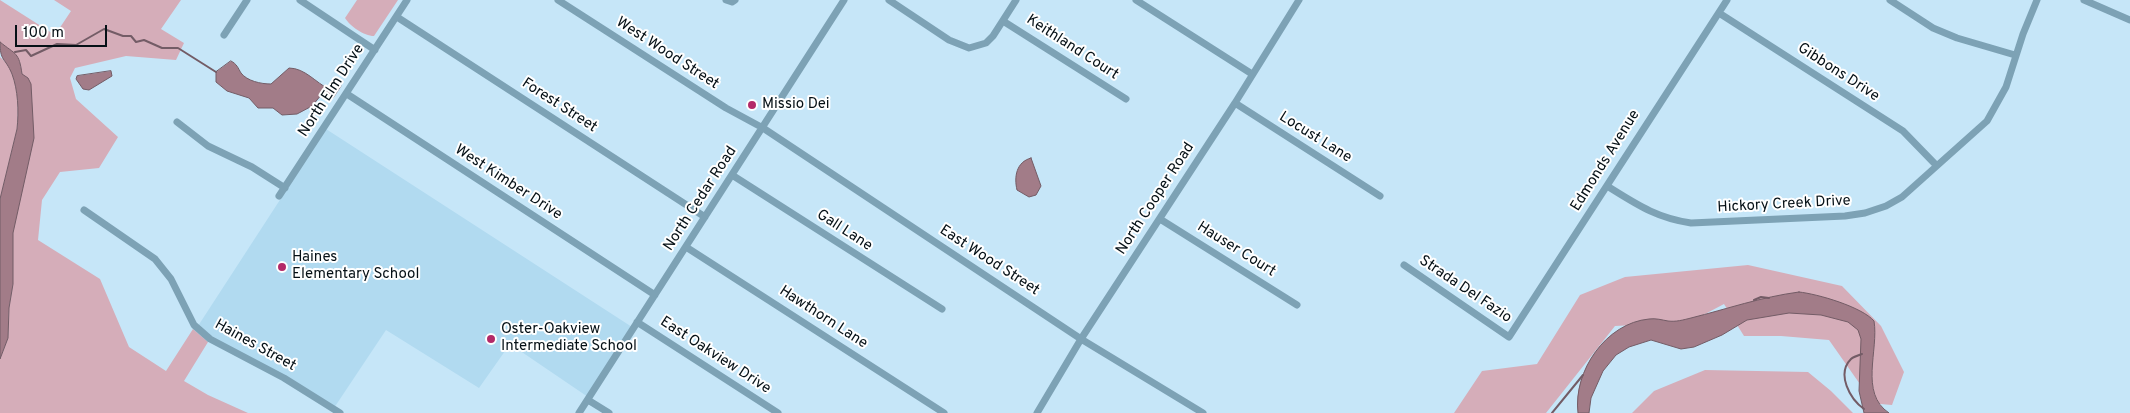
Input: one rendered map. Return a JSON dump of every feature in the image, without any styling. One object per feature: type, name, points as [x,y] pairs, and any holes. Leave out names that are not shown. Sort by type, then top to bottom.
[{"type":"street","points":[[224,35],[247,0]]},
{"type":"street","points":[[300,0],[375,50]]},
{"type":"street","name":"North Elm Drive","points":[[279,196],[407,0]]},
{"type":"street","name":"West Wood Street","points":[[558,0],[726,108],[762,128]]},
{"type":"street","name":"North Cedar Road","points":[[579,413],[844,0]]},
{"type":"street","points":[[889,0],[949,40],[969,48],[986,43],[1016,0]]},
{"type":"street","points":[[1136,0],[1252,74]]},
{"type":"street","name":"North Cooper Road","points":[[1037,413],[1081,339],[1235,104],[1299,0]]},
{"type":"street","name":"Edmonds Avenue","points":[[1509,337],[1634,141],[1727,0]]},
{"type":"street","points":[[1890,0],[1933,28],[1957,38],[2015,55]]},
{"type":"street","name":"Hickory Creek Drive","points":[[1607,186],[1650,213],[1670,220],[1691,223],[1845,216],[1865,213],[1886,206],[1902,197],[1921,182],[1936,165],[1987,121],[2006,87],[2015,55],[2037,0]]},
{"type":"street","points":[[2084,0],[2130,20]]},
{"type":"street","name":"Gibbons Drive","points":[[1719,13],[1903,131],[1936,165]]},
{"type":"street","name":"Forest Street","points":[[397,17],[706,217]]},
{"type":"street","name":"Keithland Court","points":[[1003,21],[1126,99]]},
{"type":"street","name":"West Kimber Drive","points":[[347,94],[655,295]]},
{"type":"street","name":"Locust Lane","points":[[1235,104],[1380,196]]},
{"type":"street","points":[[177,122],[208,146],[247,164],[285,188]]},
{"type":"street","name":"East Wood Street","points":[[762,128],[1081,339],[1203,413]]},
{"type":"street","name":"Gall Lane","points":[[732,175],[942,310]]},
{"type":"street","name":"Haines Street","points":[[84,210],[155,259],[171,279],[194,325],[210,339],[284,378],[340,413]]},
{"type":"street","name":"Hauser Court","points":[[1160,219],[1297,305]]},
{"type":"street","name":"Hawthorn Lane","points":[[686,247],[944,413]]},
{"type":"street","name":"Strada Del Fazio","points":[[1404,266],[1509,337]]},
{"type":"street","name":"East Oakview Drive","points":[[637,322],[778,413]]},
{"type":"street","points":[[588,400],[609,413]]},
{"type":"shaded area","points":[[0,0],[55,35],[71,11],[54,0],[181,0],[161,29],[184,43],[176,60],[126,56],[75,68],[70,78],[76,99],[118,137],[99,168],[60,172],[42,200],[38,240],[100,279],[129,347],[166,371],[193,329],[208,342],[184,381],[208,395],[248,413],[0,413],[0,359],[8,338],[9,308],[13,284],[13,233],[28,78],[22,75],[20,63],[0,42]]},
{"type":"shaded area","points":[[357,0],[398,0],[374,36],[358,30],[345,18]]},
{"type":"shaded area","points":[[0,42],[16,55],[20,62],[22,74],[28,78],[31,84],[34,138],[13,233],[13,284],[9,308],[8,338],[0,359],[0,199],[17,129],[18,115],[14,80],[2,56]]},
{"type":"shaded area","points":[[0,57],[11,71],[14,80],[18,111],[17,129],[0,199]]},
{"type":"shaded area","points":[[231,61],[244,76],[259,83],[271,84],[289,68],[300,70],[329,89],[332,85],[340,83],[341,86],[333,98],[330,99],[322,94],[312,106],[297,114],[282,115],[273,108],[258,108],[249,98],[227,91],[216,82],[216,72]]},
{"type":"shaded area","points":[[111,71],[112,76],[89,90],[83,89],[76,79],[77,76]]},
{"type":"shaded area","points":[[326,129],[632,327],[588,397],[510,344],[479,388],[386,330],[334,408],[210,337],[198,326]]},
{"type":"shaded area","points":[[1031,158],[1041,186],[1036,195],[1029,197],[1017,190],[1016,175],[1019,166]]},
{"type":"shaded area","points":[[1748,265],[1842,286],[1881,326],[1904,372],[1892,405],[1869,403],[1862,387],[1829,340],[1781,336],[1744,336],[1724,304],[1690,322],[1615,326],[1546,413],[1454,413],[1482,371],[1537,364],[1580,295],[1625,277]]},
{"type":"shaded area","points":[[1799,292],[1828,298],[1850,306],[1874,321],[1872,383],[1880,404],[1889,413],[1864,413],[1859,391],[1861,339],[1858,330],[1848,322],[1821,315],[1789,313],[1747,320],[1722,335],[1694,347],[1681,349],[1651,340],[1629,347],[1616,355],[1603,371],[1591,398],[1589,413],[1578,413],[1581,381],[1587,366],[1606,339],[1619,329],[1633,322],[1649,319],[1680,321],[1758,300]]},
{"type":"shaded area","points":[[1705,370],[1808,372],[1853,413],[1632,413],[1654,391]]},
{"type":"waterway","points":[[15,52],[26,50],[31,56],[57,44],[76,45],[104,29],[123,36],[131,36],[136,42],[144,40],[162,48],[178,48],[216,72]]},
{"type":"waterway","points":[[1754,300],[1761,297],[1769,298]]},
{"type":"waterway","points":[[1862,354],[1852,358],[1847,365],[1845,379],[1850,393],[1864,409]]},
{"type":"waterway","points":[[1552,413],[1583,375]]},
{"type":"place","name":"Missio Dei","points":[[752,105]]},
{"type":"place","name":"Haines Elementary School","points":[[282,267]]},
{"type":"place","name":"Oster-Oakview Intermediate School","points":[[491,339]]}]
